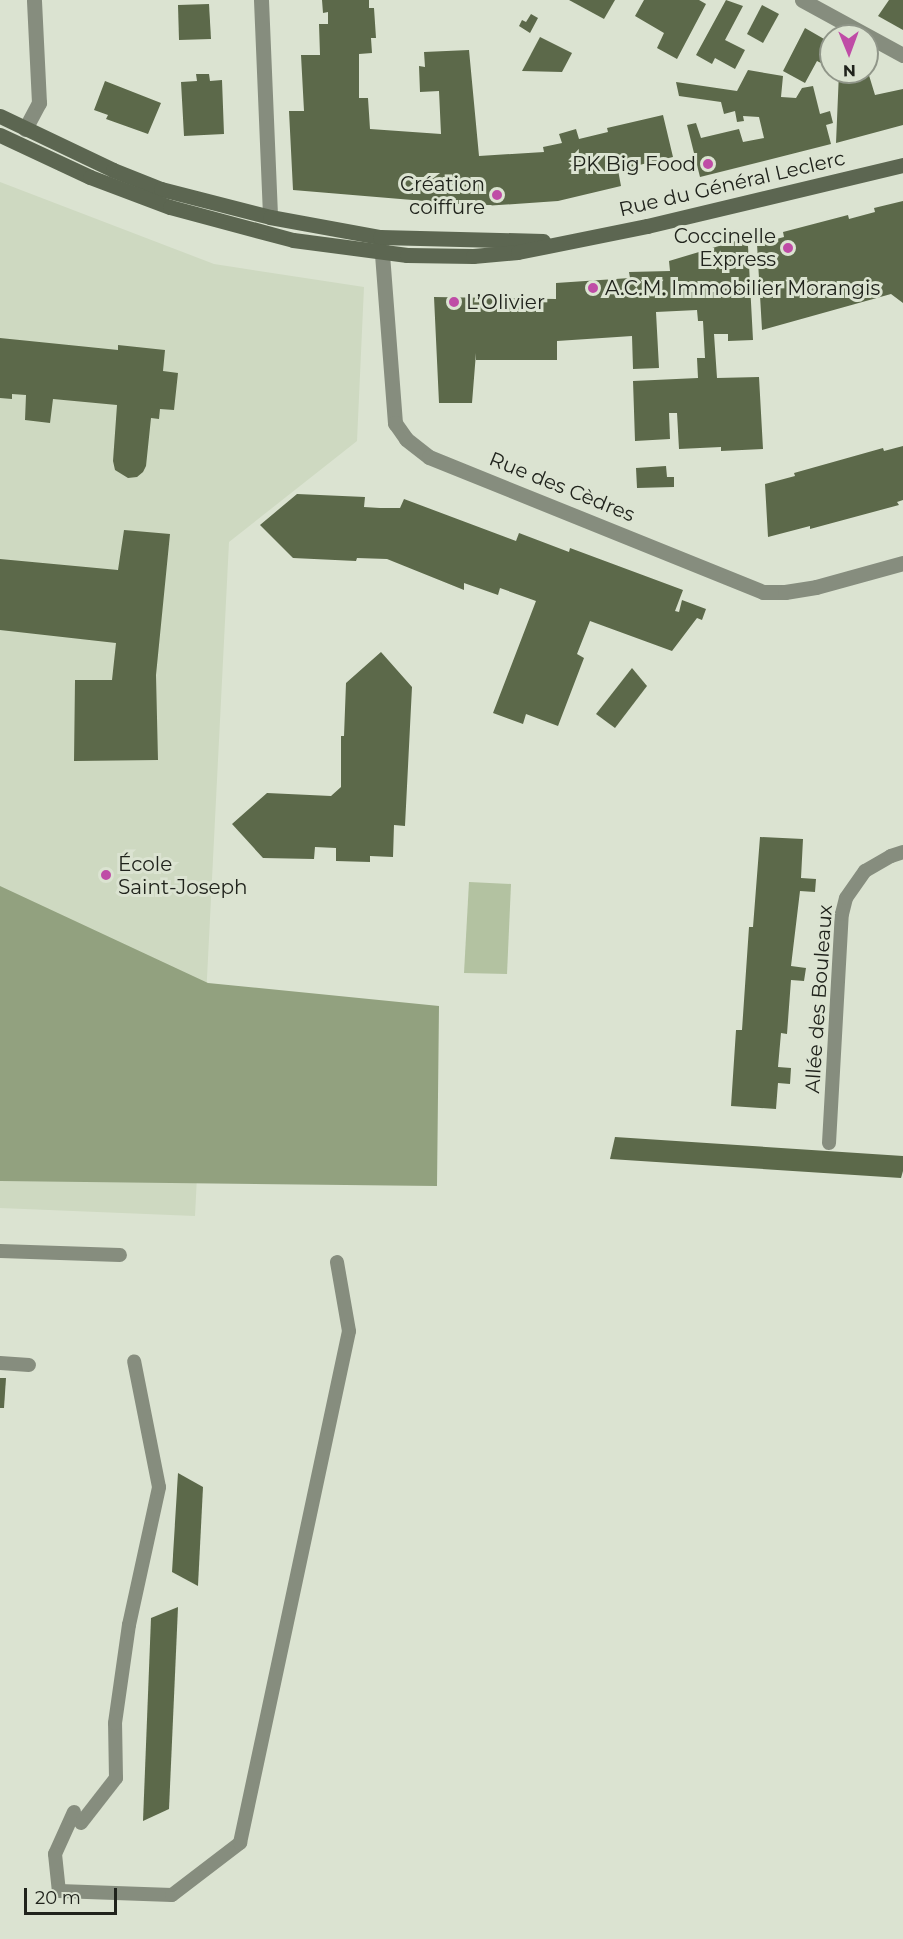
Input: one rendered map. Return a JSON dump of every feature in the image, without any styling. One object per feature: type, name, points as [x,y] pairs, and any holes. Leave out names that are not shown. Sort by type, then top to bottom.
[{"type":"main road","name":"Rue du Général Leclerc","points":[[0,116],[113,170],[161,189],[270,217],[380,237],[570,241]]},
{"type":"main road","points":[[18,143],[25,129]]},
{"type":"main road","name":"Rue du Général Leclerc","points":[[0,135],[90,177],[170,207],[271,234],[381,253],[473,256],[518,252],[647,226],[903,165]]},
{"type":"main road","points":[[270,217],[271,234]]},
{"type":"street","points":[[25,129],[39,104],[34,0]]},
{"type":"street","points":[[261,0],[270,217]]},
{"type":"street","points":[[802,0],[903,55]]},
{"type":"street","name":"Rue des Cèdres","points":[[380,237],[395,423],[406,439],[429,457],[763,592],[785,592],[816,587],[903,563]]},
{"type":"lane","name":"Allée des Bouleaux","points":[[829,1143],[842,914],[846,898],[865,871],[903,852]]},
{"type":"lane","points":[[0,1251],[120,1255]]},
{"type":"lane","points":[[134,1361],[159,1487],[129,1625],[115,1723],[116,1778],[77,1817],[55,1854],[59,1891],[172,1895],[240,1843],[349,1331],[337,1262]]},
{"type":"lane","points":[[0,1363],[29,1365]]},
{"type":"shaded area","name":"École Saint-Joseph","points":[[0,182],[214,264],[364,287],[357,441],[229,542],[195,1216],[0,1208]]},
{"type":"shaded area","points":[[469,882],[511,884],[507,974],[464,973]]},
{"type":"shaded area","points":[[0,886],[208,983],[439,1006],[437,1186],[0,1181]]},
{"type":"building","points":[[322,0],[369,0],[369,8],[374,8],[376,38],[371,38],[372,53],[359,54],[359,98],[368,98],[370,129],[441,134],[439,91],[420,92],[419,66],[425,67],[424,52],[469,50],[479,156],[544,152],[543,147],[562,143],[559,134],[576,129],[579,139],[608,132],[607,128],[663,115],[673,157],[618,170],[621,186],[558,201],[484,206],[293,190],[289,111],[304,111],[301,55],[320,55],[319,24],[328,24],[328,12],[323,13]]},
{"type":"building","points":[[569,0],[615,0],[604,19]]},
{"type":"building","points":[[644,0],[699,0],[706,4],[677,59],[657,48],[664,33],[635,16]]},
{"type":"building","points":[[726,0],[743,6],[725,40],[745,50],[735,69],[715,58],[712,64],[696,55]]},
{"type":"building","points":[[889,0],[903,0],[903,30],[878,16]]},
{"type":"building","points":[[209,4],[211,39],[179,40],[178,5]]},
{"type":"building","points":[[762,5],[779,14],[763,43],[747,34]]},
{"type":"building","points":[[531,14],[538,18],[530,33],[519,26],[522,20],[526,22]]},
{"type":"building","points":[[805,28],[819,36],[819,62],[817,61],[805,83],[783,71]]},
{"type":"building","points":[[540,37],[572,53],[562,72],[522,71]]},
{"type":"building","points":[[748,70],[783,76],[781,97],[796,98],[802,88],[813,86],[820,114],[830,111],[833,123],[826,125],[831,144],[700,177],[687,125],[696,123],[701,138],[739,129],[743,142],[764,138],[759,117],[743,116],[744,121],[737,122],[735,111],[724,114],[721,102],[679,96],[676,82],[737,91]]},
{"type":"building","points":[[196,74],[209,74],[210,81],[222,80],[224,134],[184,136],[181,82],[197,81]]},
{"type":"building","points":[[105,81],[161,103],[148,134],[106,119],[108,115],[94,110]]},
{"type":"building","points":[[838,84],[872,84],[875,95],[903,89],[903,125],[836,143]]},
{"type":"building","points":[[903,201],[903,303],[891,294],[762,330],[757,244],[784,237],[783,232],[848,215],[849,219],[875,212],[874,208]]},
{"type":"building","points":[[739,240],[748,246],[753,340],[728,341],[728,334],[714,334],[717,378],[759,377],[763,449],[721,451],[721,447],[679,449],[677,413],[669,413],[670,439],[635,441],[633,381],[698,378],[697,358],[705,358],[703,321],[698,321],[697,310],[656,312],[659,368],[633,369],[632,336],[557,341],[557,360],[476,360],[476,353],[472,403],[439,403],[434,297],[556,299],[556,283],[630,278],[629,272],[670,271],[669,261]]},
{"type":"building","points":[[0,338],[118,350],[118,345],[165,350],[163,371],[178,373],[174,410],[160,409],[159,419],[151,418],[146,466],[143,472],[137,477],[128,478],[115,470],[113,461],[117,405],[53,399],[50,423],[25,420],[26,395],[12,394],[12,399],[0,398]]},
{"type":"building","points":[[903,446],[903,500],[897,502],[899,505],[810,529],[810,526],[768,537],[765,484],[795,476],[794,473],[883,448],[884,451]]},
{"type":"building","points":[[666,466],[667,477],[674,477],[674,487],[637,488],[636,468]]},
{"type":"building","points":[[297,494],[365,497],[364,507],[380,508],[400,508],[404,499],[516,541],[519,533],[569,552],[570,548],[683,590],[675,611],[679,612],[682,600],[706,609],[702,620],[697,618],[672,651],[590,621],[577,654],[584,658],[558,726],[526,714],[523,724],[493,713],[536,601],[500,588],[498,595],[464,583],[464,590],[387,559],[357,558],[356,561],[293,558],[260,525]]},
{"type":"building","points":[[124,530],[170,534],[156,675],[158,760],[74,761],[75,680],[112,680],[116,643],[0,630],[0,559],[118,570]]},
{"type":"building","points":[[381,652],[412,687],[405,826],[394,825],[393,857],[370,856],[370,862],[336,861],[336,848],[315,847],[314,859],[263,858],[232,824],[267,793],[331,796],[341,787],[341,736],[344,736],[346,683]]},
{"type":"building","points":[[632,668],[647,686],[615,728],[596,714]]},
{"type":"building","points":[[760,837],[803,839],[801,878],[816,879],[815,892],[800,891],[791,966],[806,968],[804,981],[791,980],[787,1034],[781,1033],[778,1067],[791,1068],[790,1084],[778,1083],[776,1109],[731,1106],[736,1030],[742,1030],[749,927],[753,927]]},
{"type":"building","points":[[615,1137],[903,1156],[903,1171],[901,1178],[610,1159]]},
{"type":"building","points":[[0,1378],[6,1378],[4,1408],[0,1408]]},
{"type":"building","points":[[178,1473],[203,1487],[198,1586],[172,1572]]},
{"type":"building","points":[[178,1607],[169,1809],[143,1821],[151,1618]]},
{"type":"place","name":"PK Big Food","points":[[708,164]]},
{"type":"place","name":"Création coiffure","points":[[497,195]]},
{"type":"place","name":"Coccinelle Express","points":[[788,248]]},
{"type":"place","name":"A.C.M. Immobilier Morangis","points":[[593,288]]},
{"type":"place","name":"L’Olivier","points":[[454,302]]},
{"type":"place","name":"École Saint-Joseph","points":[[106,875]]}]
